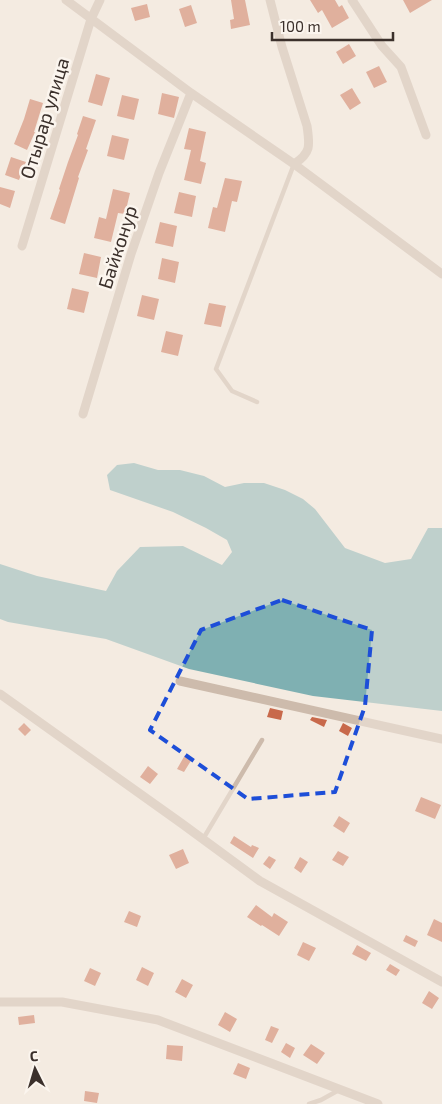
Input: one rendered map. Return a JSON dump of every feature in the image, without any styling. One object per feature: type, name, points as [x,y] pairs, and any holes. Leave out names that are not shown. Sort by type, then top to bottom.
[{"type":"street","points":[[66,0],[191,93],[294,164],[442,274]]},
{"type":"street","name":"Отырар улица","points":[[22,246],[91,20],[100,0]]},
{"type":"street","points":[[270,0],[282,47],[307,126],[309,139],[309,148],[303,158],[294,164]]},
{"type":"street","points":[[352,0],[382,46],[400,67],[426,135]]},
{"type":"street","name":"Байконур","points":[[83,414],[134,244],[159,173],[191,93]]},
{"type":"street","points":[[180,681],[442,739]]},
{"type":"street","points":[[0,694],[260,881],[442,982]]},
{"type":"street","points":[[0,1002],[62,1002],[158,1020],[378,1104]]},
{"type":"lane","points":[[258,402],[232,391],[216,369],[294,164]]},
{"type":"lane","points":[[203,839],[262,740]]},
{"type":"lane","points":[[309,1104],[339,1090]]},
{"type":"highlighted area","points":[[282,600],[372,630],[365,706],[335,792],[248,799],[150,730],[201,630]]},
{"type":"water","points":[[134,463],[158,470],[180,470],[204,476],[225,487],[244,483],[264,483],[285,490],[303,499],[315,509],[345,548],[385,563],[411,559],[428,528],[442,528],[442,711],[313,696],[189,669],[106,639],[0,619],[0,564],[37,576],[106,591],[117,571],[140,547],[183,546],[222,565],[232,552],[227,540],[173,512],[110,490],[107,475],[117,465]]},
{"type":"building","points":[[231,0],[245,0],[250,25],[231,29],[230,20],[234,19]]},
{"type":"building","points":[[310,0],[335,0],[339,7],[342,5],[349,18],[332,28],[322,10],[318,13]]},
{"type":"building","points":[[403,0],[432,0],[410,13]]},
{"type":"building","points":[[147,4],[150,17],[135,21],[131,8]]},
{"type":"building","points":[[191,5],[197,23],[185,27],[179,9]]},
{"type":"building","points":[[349,44],[356,56],[343,64],[336,52]]},
{"type":"building","points":[[379,66],[387,82],[374,88],[366,72]]},
{"type":"building","points":[[96,74],[110,78],[102,106],[88,102]]},
{"type":"building","points":[[352,88],[361,103],[350,110],[340,95]]},
{"type":"building","points":[[162,93],[179,97],[174,118],[158,114]]},
{"type":"building","points":[[122,95],[139,99],[134,120],[117,116]]},
{"type":"building","points":[[30,99],[43,103],[35,132],[27,150],[14,144]]},
{"type":"building","points":[[83,116],[96,120],[65,224],[50,219]]},
{"type":"building","points":[[189,128],[206,132],[200,161],[206,163],[201,184],[184,180],[191,150],[184,149]]},
{"type":"building","points":[[112,135],[129,139],[124,160],[107,156]]},
{"type":"building","points":[[11,157],[26,162],[19,180],[5,175]]},
{"type":"building","points":[[225,178],[242,181],[237,202],[232,201],[225,232],[208,228],[213,207],[217,208]]},
{"type":"building","points":[[0,187],[15,191],[10,208],[0,204]]},
{"type":"building","points":[[113,189],[130,193],[125,214],[118,213],[111,242],[94,238],[99,217],[106,219]]},
{"type":"building","points":[[179,192],[196,196],[192,217],[174,213]]},
{"type":"building","points":[[160,222],[177,226],[173,247],[155,243]]},
{"type":"building","points":[[84,253],[101,257],[97,278],[79,274]]},
{"type":"building","points":[[162,258],[179,262],[175,283],[158,279]]},
{"type":"building","points":[[72,288],[89,292],[84,313],[67,309]]},
{"type":"building","points":[[142,295],[159,299],[154,320],[137,316]]},
{"type":"building","points":[[209,303],[226,306],[221,327],[204,324]]},
{"type":"building","points":[[166,331],[183,335],[178,356],[161,352]]},
{"type":"building","points":[[270,708],[283,711],[281,720],[267,717]]},
{"type":"building","points":[[312,717],[327,720],[324,727],[310,720]]},
{"type":"building","points":[[24,723],[31,730],[25,736],[18,729]]},
{"type":"building","points":[[343,723],[352,728],[348,736],[339,731]]},
{"type":"building","points":[[185,755],[192,759],[184,772],[177,769]]},
{"type":"building","points":[[148,766],[158,774],[150,784],[140,777]]},
{"type":"building","points":[[421,797],[441,805],[435,819],[415,811]]},
{"type":"building","points":[[339,816],[350,823],[344,833],[333,826]]},
{"type":"building","points":[[234,836],[251,847],[252,845],[259,848],[253,858],[230,843]]},
{"type":"building","points":[[183,849],[189,863],[176,869],[169,855]]},
{"type":"building","points":[[338,851],[349,857],[343,866],[332,860]]},
{"type":"building","points":[[269,856],[276,860],[270,869],[263,864]]},
{"type":"building","points":[[300,857],[308,862],[301,873],[294,868]]},
{"type":"building","points":[[256,905],[272,917],[274,913],[288,922],[279,936],[247,917]]},
{"type":"building","points":[[129,911],[141,916],[137,927],[124,922]]},
{"type":"building","points":[[434,919],[442,923],[442,942],[427,935]]},
{"type":"building","points":[[406,935],[418,941],[415,947],[403,941]]},
{"type":"building","points":[[303,942],[316,948],[309,961],[297,955]]},
{"type":"building","points":[[357,945],[371,953],[366,961],[352,954]]},
{"type":"building","points":[[390,964],[400,970],[396,976],[386,970]]},
{"type":"building","points":[[142,967],[154,973],[148,986],[136,980]]},
{"type":"building","points":[[90,968],[101,973],[95,986],[84,981]]},
{"type":"building","points":[[182,979],[193,985],[186,998],[175,992]]},
{"type":"building","points":[[429,991],[439,998],[432,1009],[422,1003]]},
{"type":"building","points":[[225,1012],[237,1019],[230,1032],[218,1025]]},
{"type":"building","points":[[34,1015],[35,1023],[19,1025],[18,1017]]},
{"type":"building","points":[[271,1026],[279,1029],[272,1043],[265,1040]]},
{"type":"building","points":[[286,1043],[295,1048],[290,1058],[281,1052]]},
{"type":"building","points":[[311,1044],[325,1053],[317,1064],[303,1055]]},
{"type":"building","points":[[167,1045],[183,1046],[182,1061],[166,1059]]},
{"type":"building","points":[[238,1063],[250,1068],[246,1079],[233,1074]]},
{"type":"building","points":[[85,1091],[99,1093],[97,1103],[84,1101]]}]
